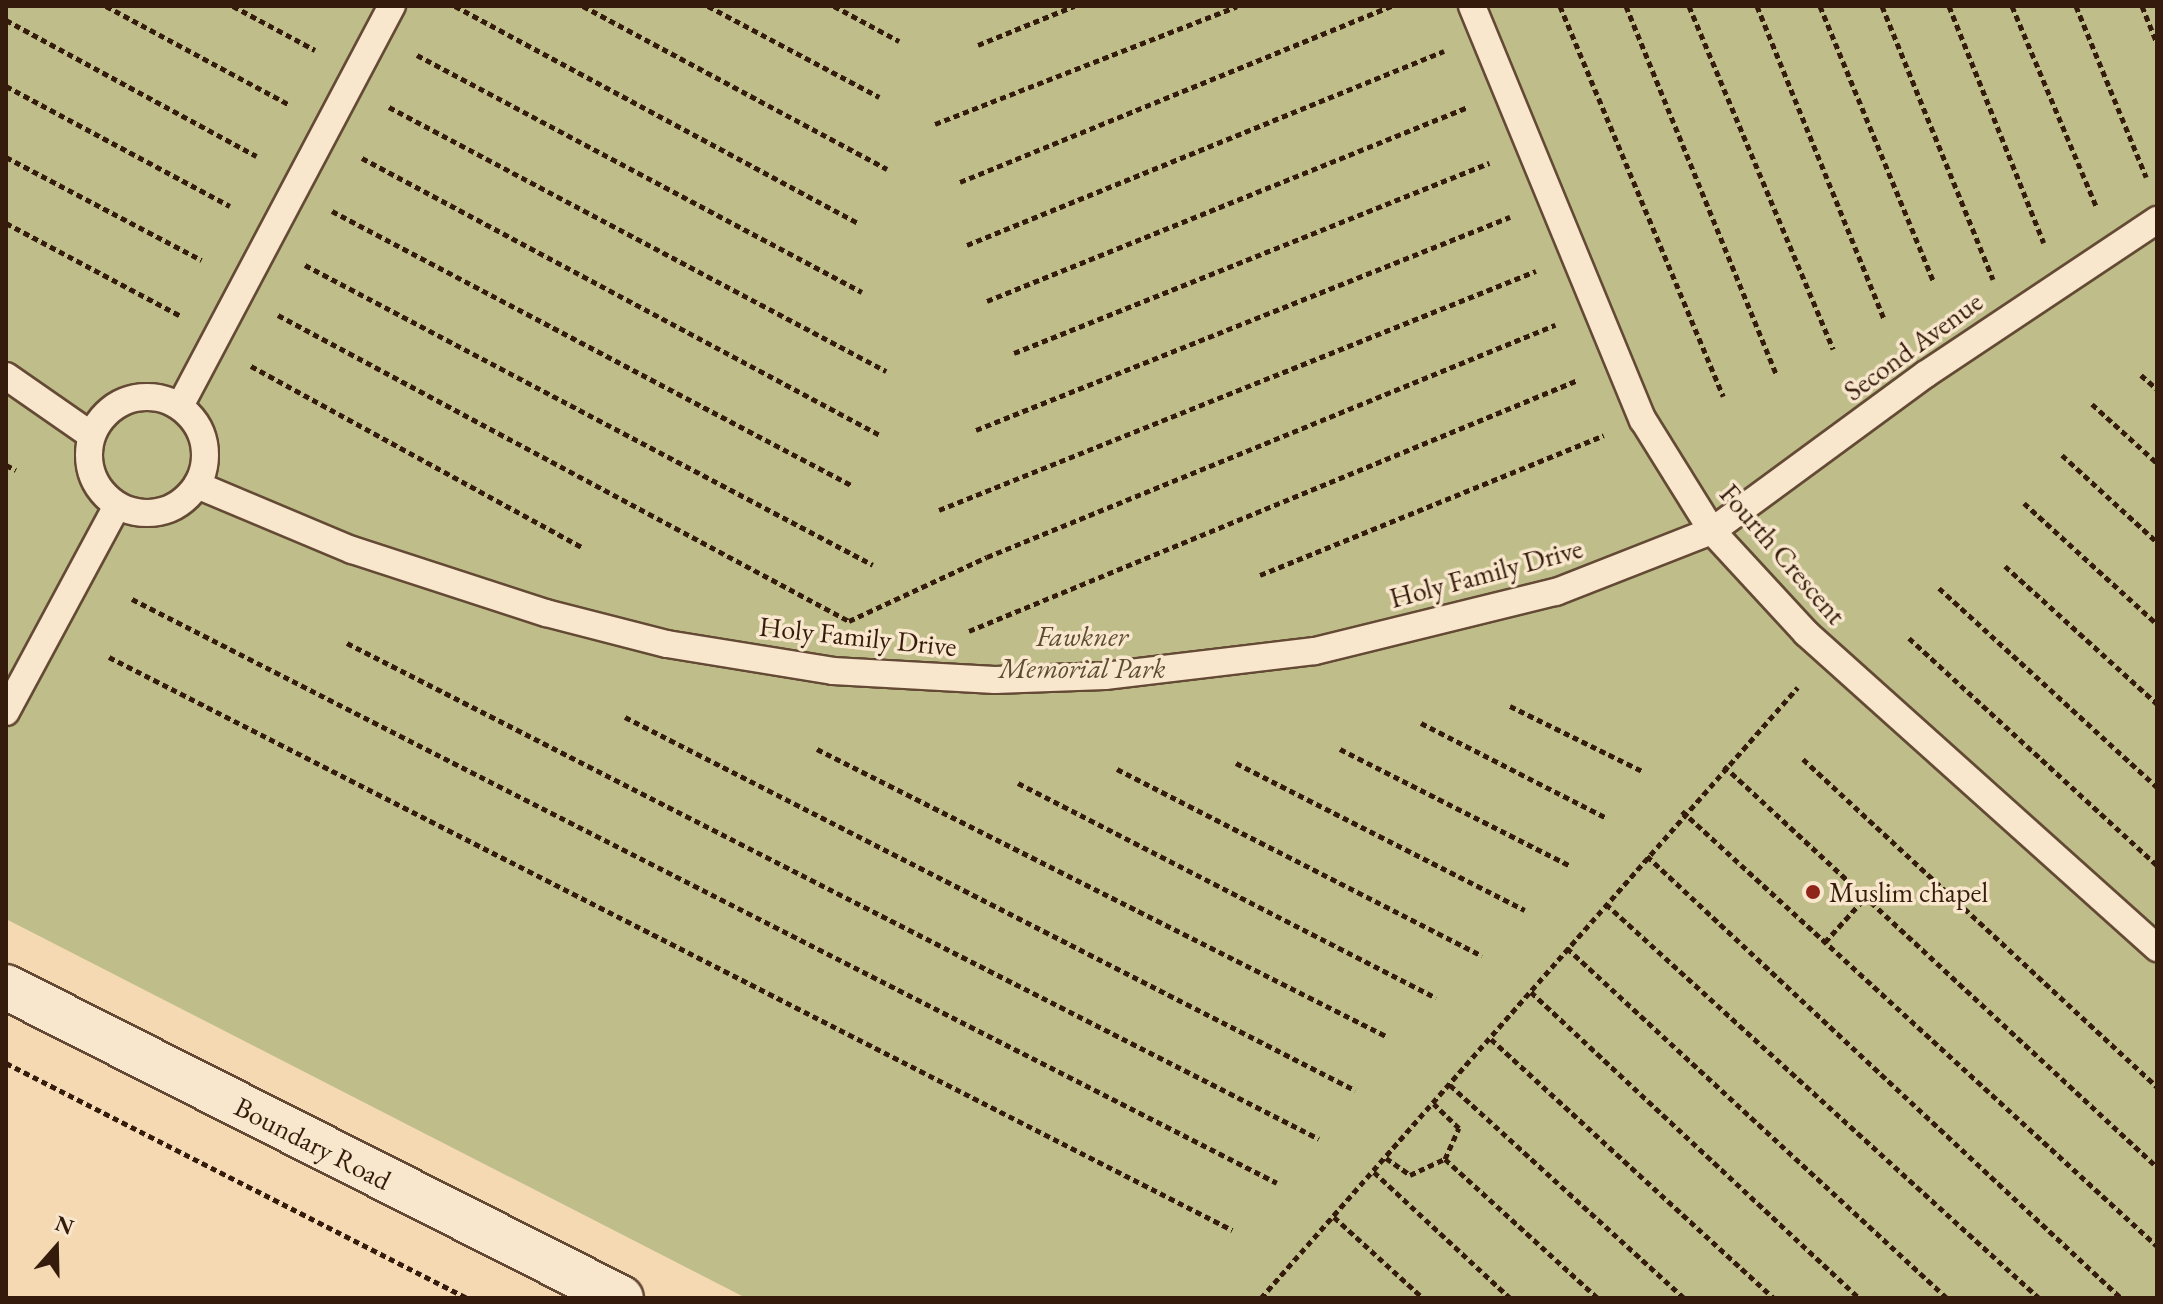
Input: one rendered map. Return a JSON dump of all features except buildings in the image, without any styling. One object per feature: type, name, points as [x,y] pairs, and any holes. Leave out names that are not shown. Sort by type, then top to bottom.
[{"type":"main road","name":"Boundary Road","points":[[6,987],[621,1298]]},
{"type":"lane","points":[[180,406],[392,6]]},
{"type":"lane","name":"Fourth Crescent","points":[[1472,6],[1643,420],[1712,531],[1829,654],[2157,948]]},
{"type":"lane","name":"Second Avenue","points":[[1712,531],[2009,317],[2157,220]]},
{"type":"lane","points":[[6,376],[91,435]]},
{"type":"lane","points":[[154,397],[180,406],[202,434],[204,469],[197,485],[162,511],[117,506],[95,483],[91,435],[100,419],[128,399],[154,397]]},
{"type":"lane","name":"Holy Family Drive","points":[[197,485],[424,575],[667,644],[833,671],[995,680],[1105,676],[1315,651],[1556,592],[1712,531]]},
{"type":"lane","points":[[6,712],[117,506]]},
{"type":"path","points":[[106,6],[288,104]]},
{"type":"path","points":[[233,6],[315,50]]},
{"type":"path","points":[[455,6],[858,223]]},
{"type":"path","points":[[583,6],[887,169]]},
{"type":"path","points":[[708,6],[879,97]]},
{"type":"path","points":[[834,6],[899,41]]},
{"type":"path","points":[[978,45],[1074,6]]},
{"type":"path","points":[[935,124],[1237,6]]},
{"type":"path","points":[[960,182],[1392,6]]},
{"type":"path","points":[[1560,6],[1723,396]]},
{"type":"path","points":[[1626,6],[1776,374]]},
{"type":"path","points":[[1689,6],[1833,349]]},
{"type":"path","points":[[1757,6],[1884,318]]},
{"type":"path","points":[[1820,6],[1934,282]]},
{"type":"path","points":[[1882,6],[2009,317]]},
{"type":"path","points":[[1949,6],[2061,284]]},
{"type":"path","points":[[2012,6],[2114,249]]},
{"type":"path","points":[[2076,6],[2151,190]]},
{"type":"path","points":[[2142,6],[2157,43]]},
{"type":"path","points":[[6,20],[256,156]]},
{"type":"path","points":[[378,33],[862,292]]},
{"type":"path","points":[[967,245],[1483,35]]},
{"type":"path","points":[[6,86],[230,206]]},
{"type":"path","points":[[349,86],[886,371]]},
{"type":"path","points":[[987,301],[1507,91]]},
{"type":"path","points":[[322,137],[880,435]]},
{"type":"path","points":[[1014,353],[1530,147]]},
{"type":"path","points":[[6,157],[201,260]]},
{"type":"path","points":[[294,190],[851,485]]},
{"type":"path","points":[[976,430],[1552,200]]},
{"type":"path","points":[[6,223],[583,548]]},
{"type":"path","points":[[266,244],[873,565]]},
{"type":"path","points":[[939,510],[1574,255]]},
{"type":"path","points":[[239,294],[849,621],[987,557],[1596,308]]},
{"type":"path","points":[[969,631],[1619,364]]},
{"type":"path","points":[[2141,375],[2157,389]]},
{"type":"path","points":[[2092,404],[2157,463]]},
{"type":"path","points":[[1260,575],[1643,420]]},
{"type":"path","points":[[2062,455],[2157,542]]},
{"type":"path","points":[[6,465],[16,470]]},
{"type":"path","points":[[2024,503],[2157,624]]},
{"type":"path","points":[[2005,566],[2157,704]]},
{"type":"path","points":[[1939,588],[2157,787]]},
{"type":"path","points":[[132,599],[1277,1183]]},
{"type":"path","points":[[1909,638],[2157,865]]},
{"type":"path","points":[[347,643],[1319,1139]]},
{"type":"path","points":[[1261,1298],[1491,1039],[1682,811],[1829,654]]},
{"type":"path","points":[[109,657],[1232,1230]]},
{"type":"path","points":[[1510,706],[1644,772]]},
{"type":"path","points":[[625,717],[1355,1090]]},
{"type":"path","points":[[1421,723],[1605,817]]},
{"type":"path","points":[[817,749],[1388,1037]]},
{"type":"path","points":[[1340,749],[1569,865]]},
{"type":"path","points":[[1803,759],[2157,1087]]},
{"type":"path","points":[[1236,763],[1525,910]]},
{"type":"path","points":[[1724,766],[2157,1167]]},
{"type":"path","points":[[1117,769],[1482,956]]},
{"type":"path","points":[[1018,783],[1436,998]]},
{"type":"path","points":[[1682,811],[2157,1246]]},
{"type":"path","points":[[1647,856],[2121,1298]]},
{"type":"path","points":[[1825,942],[1865,898]]},
{"type":"path","points":[[1606,904],[2039,1298]]},
{"type":"path","points":[[1567,948],[1947,1298]]},
{"type":"path","points":[[1531,992],[1859,1298]]},
{"type":"path","points":[[1491,1039],[1774,1298]]},
{"type":"path","points":[[6,1063],[467,1298]]},
{"type":"path","points":[[1450,1085],[1684,1298]]},
{"type":"path","points":[[1386,1158],[1410,1175],[1445,1159],[1459,1128],[1434,1104]]},
{"type":"path","points":[[1445,1159],[1598,1298]]},
{"type":"path","points":[[1374,1172],[1510,1298]]},
{"type":"path","points":[[1334,1217],[1423,1298]]},
{"type":"green space","name":"Fawkner Memorial Park","points":[[6,6],[2157,6],[2157,1298],[746,1298],[6,919]]},
{"type":"place","name":"Muslim chapel","points":[[1813,892]]}]
